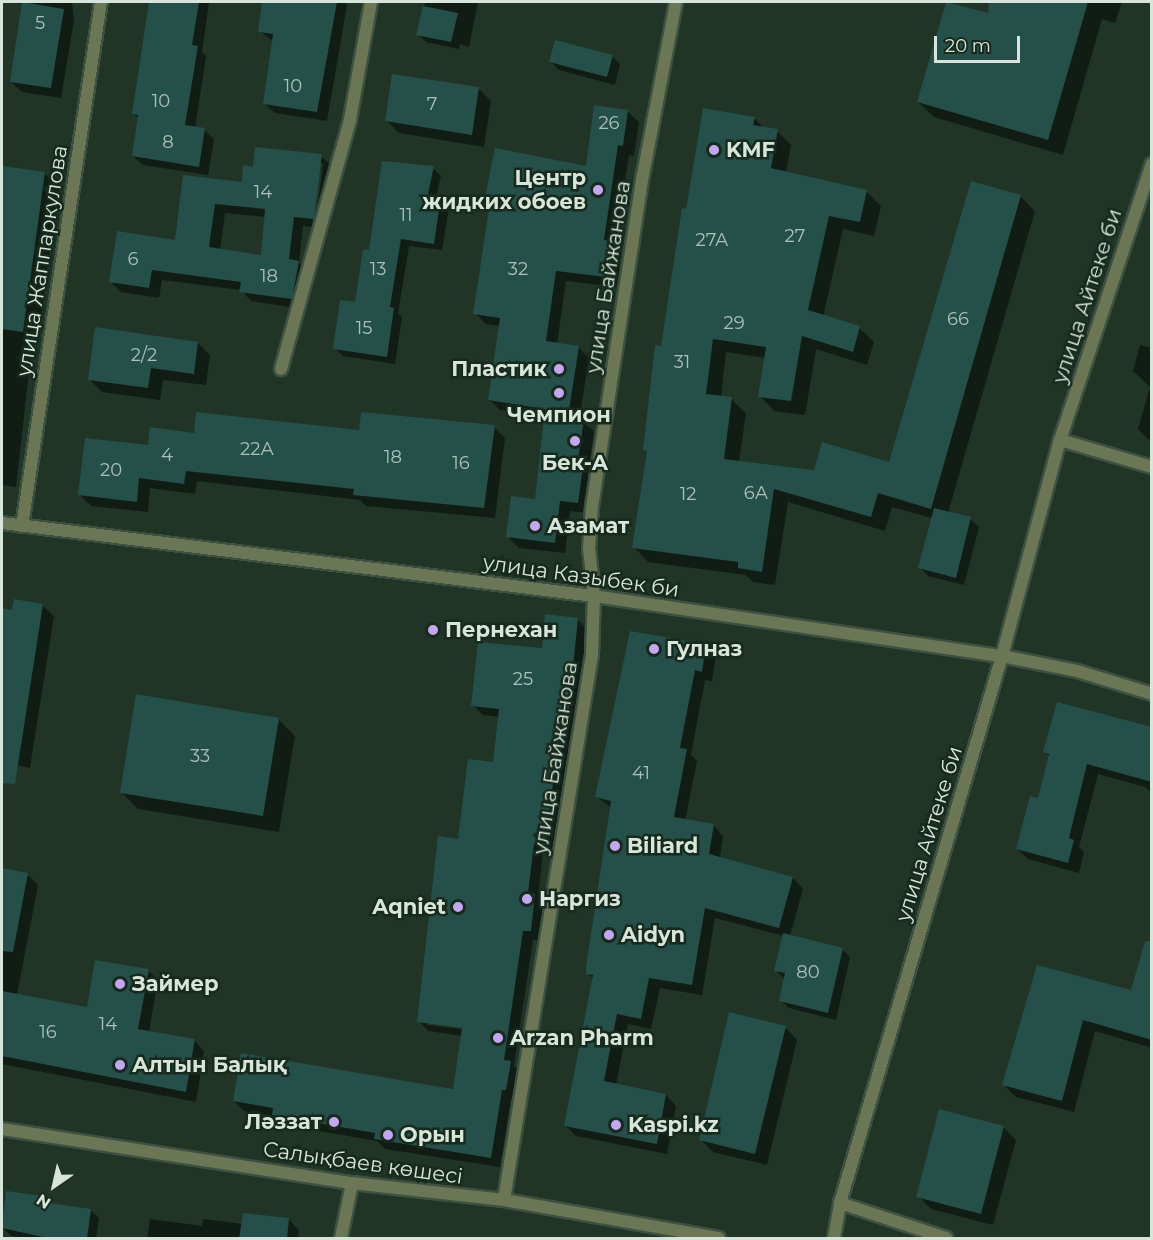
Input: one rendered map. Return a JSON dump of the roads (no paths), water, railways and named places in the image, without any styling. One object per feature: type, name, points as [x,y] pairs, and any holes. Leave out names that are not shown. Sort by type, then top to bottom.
[{"type":"street","name":"улица Жаппаркулова","points":[[22,526],[101,2]]},
{"type":"street","points":[[281,369],[350,120],[371,2]]},
{"type":"street","name":"улица Байжанова","points":[[504,1200],[592,655],[594,597],[589,548],[592,507],[643,175],[676,2]]},
{"type":"street","name":"улица Айтеке би","points":[[834,1239],[840,1203],[1002,656],[1060,440],[1152,164]]},
{"type":"street","points":[[1060,440],[1152,466]]},
{"type":"street","name":"улица Казыбек би","points":[[2,523],[594,597],[1002,656],[1077,671],[1152,694]]},
{"type":"street","name":"Салықбаев көшесі","points":[[2,1129],[352,1183],[504,1200],[718,1239]]},
{"type":"street","points":[[341,1239],[352,1183]]},
{"type":"street","points":[[840,1203],[946,1239]]},
{"type":"place","name":"KMF","points":[[714,150]]},
{"type":"place","name":"Центр жидких обоев","points":[[598,190]]},
{"type":"place","name":"Пластик","points":[[559,369]]},
{"type":"place","name":"Чемпион","points":[[559,393]]},
{"type":"place","name":"Бек-А","points":[[575,441]]},
{"type":"place","name":"Азамат","points":[[535,526]]},
{"type":"place","name":"Пернехан","points":[[433,630]]},
{"type":"place","name":"Гулназ","points":[[654,649]]},
{"type":"place","name":"Biliard","points":[[615,846]]},
{"type":"place","name":"Наргиз","points":[[527,899]]},
{"type":"place","name":"Aqniet","points":[[458,907]]},
{"type":"place","name":"Aidyn","points":[[609,935]]},
{"type":"place","name":"Займер","points":[[120,984]]},
{"type":"place","name":"Arzan Pharm","points":[[498,1038]]},
{"type":"place","name":"Алтын Балық","points":[[120,1065]]},
{"type":"place","name":"Ләззат","points":[[334,1122]]},
{"type":"place","name":"Kaspi.kz","points":[[616,1125]]},
{"type":"place","name":"Орын","points":[[388,1135]]}]
